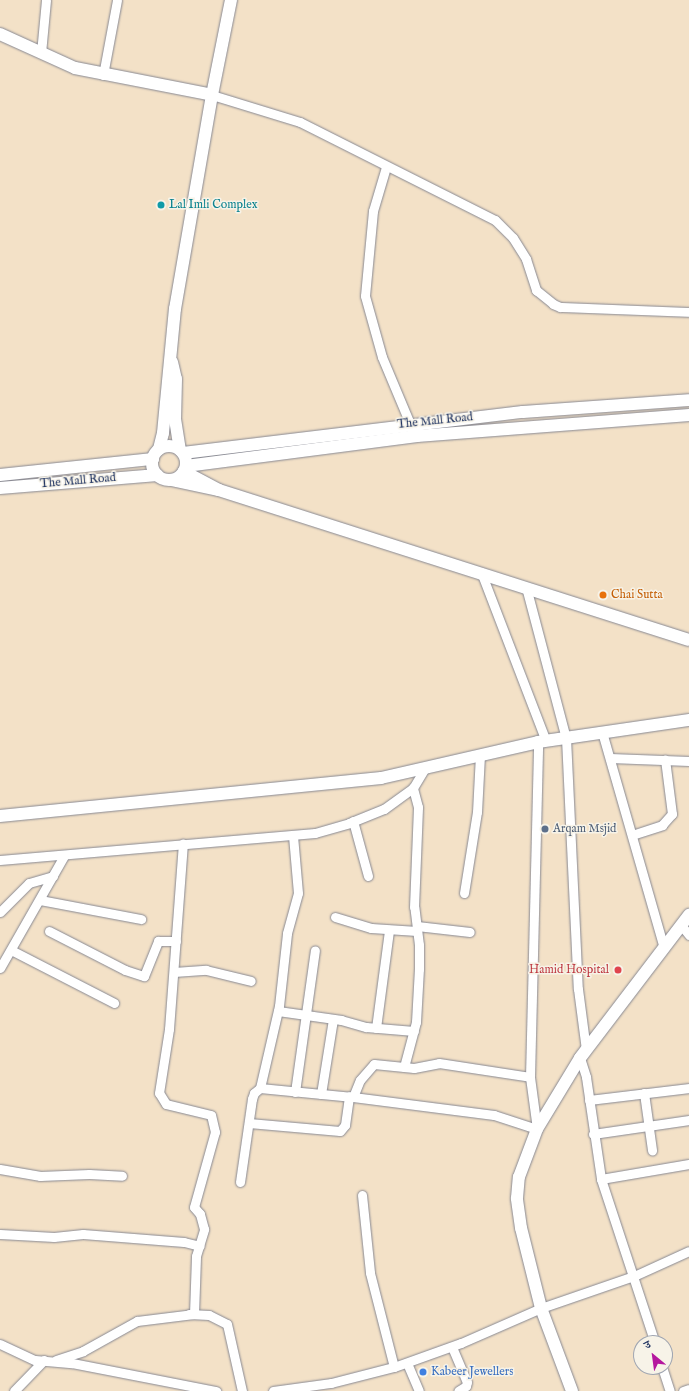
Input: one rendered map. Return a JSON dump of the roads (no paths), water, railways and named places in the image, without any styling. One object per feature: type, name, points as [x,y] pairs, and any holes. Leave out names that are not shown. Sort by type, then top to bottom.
[{"type":"street","points":[[41,53],[46,0]]},
{"type":"street","points":[[103,75],[116,0]]},
{"type":"street","points":[[231,0],[212,95],[175,309],[171,358],[166,380],[163,433],[156,454],[157,475],[171,480],[219,490],[481,572],[689,640]]},
{"type":"street","points":[[0,34],[75,68],[103,75],[212,95],[287,117],[502,226],[526,259],[536,290],[553,304],[560,307],[689,312]]},
{"type":"street","points":[[386,167],[373,211],[365,296],[382,357],[406,424],[402,438]]},
{"type":"street","points":[[171,358],[176,379],[175,419],[185,468],[219,490]]},
{"type":"street","name":"The Mall Road","points":[[181,451],[406,424],[547,410],[689,400]]},
{"type":"street","points":[[547,410],[548,426]]},
{"type":"street","name":"The Mall Road","points":[[185,468],[402,438],[689,415]]},
{"type":"street","points":[[156,454],[169,446],[181,451]]},
{"type":"street","name":"The Mall Road","points":[[0,475],[156,454]]},
{"type":"street","points":[[171,480],[185,468]]},
{"type":"street","name":"The Mall Road","points":[[0,488],[157,475]]},
{"type":"street","points":[[481,572],[542,741],[530,1077],[537,1129]]},
{"type":"street","points":[[526,587],[566,738],[578,990],[583,1054],[593,1134],[601,1179],[652,1335]]},
{"type":"street","points":[[0,816],[382,778],[542,741],[689,720]]},
{"type":"street","points":[[602,732],[664,948]]},
{"type":"street","points":[[464,893],[477,812],[480,755]]},
{"type":"street","points":[[610,758],[689,761]]},
{"type":"street","points":[[632,835],[662,825],[672,814],[665,759]]},
{"type":"street","points":[[0,860],[64,856],[315,833],[384,809],[414,788],[425,768]]},
{"type":"street","points":[[404,1067],[414,1031],[419,969],[414,878],[418,807],[414,788]]},
{"type":"street","points":[[353,821],[368,876]]},
{"type":"street","points":[[240,1182],[254,1093],[260,1088],[278,1011],[287,933],[298,893],[293,836]]},
{"type":"street","points":[[56,1360],[83,1351],[137,1321],[194,1314],[196,1256],[204,1229],[200,1214],[194,1207],[215,1132],[211,1115],[166,1104],[159,1093],[169,1029],[183,844]]},
{"type":"street","points":[[0,968],[64,856]]},
{"type":"street","points":[[0,912],[29,883],[53,876]]},
{"type":"street","points":[[40,900],[141,919]]},
{"type":"street","points":[[572,1391],[541,1308],[522,1228],[518,1198],[519,1177],[537,1129],[583,1054],[689,915]]},
{"type":"street","points":[[335,917],[389,930],[417,928],[470,932]]},
{"type":"street","points":[[681,925],[689,935]]},
{"type":"street","points":[[376,1028],[389,930]]},
{"type":"street","points":[[48,931],[125,970],[144,976],[158,941],[176,941]]},
{"type":"street","points":[[11,950],[114,1003]]},
{"type":"street","points":[[295,1092],[314,950]]},
{"type":"street","points":[[174,972],[206,970],[251,981]]},
{"type":"street","points":[[278,1011],[333,1019],[376,1028],[414,1031]]},
{"type":"street","points":[[321,1094],[333,1019]]},
{"type":"street","points":[[249,1123],[340,1131],[345,1125],[351,1096],[371,1065],[418,1067],[439,1063],[530,1077]]},
{"type":"street","points":[[260,1088],[351,1096],[494,1115],[537,1129]]},
{"type":"street","points":[[589,1100],[689,1088]]},
{"type":"street","points":[[644,1093],[652,1150]]},
{"type":"street","points":[[593,1134],[689,1120]]},
{"type":"street","points":[[601,1179],[689,1164]]},
{"type":"street","points":[[0,1168],[40,1176],[89,1174],[122,1176]]},
{"type":"street","points":[[362,1195],[370,1273],[394,1367]]},
{"type":"street","points":[[0,1234],[54,1237],[83,1234],[200,1246]]},
{"type":"street","points":[[274,1391],[331,1383],[407,1363],[452,1347],[541,1308],[634,1276],[689,1251]]},
{"type":"street","points":[[189,1314],[210,1315],[227,1324],[242,1391]]},
{"type":"street","points":[[0,1344],[23,1357],[56,1360],[216,1391]]},
{"type":"street","points":[[452,1347],[467,1382],[466,1386],[458,1391]]},
{"type":"street","points":[[14,1391],[44,1360]]},
{"type":"street","points":[[407,1363],[419,1391]]},
{"type":"street","points":[[665,1375],[670,1391]]},
{"type":"street","points":[[683,1391],[689,1389]]},
{"type":"place","name":"Lal Imli Complex","points":[[161,205]]},
{"type":"place","name":"Chai Sutta","points":[[603,595]]},
{"type":"place","name":"Arqam Msjid","points":[[545,829]]},
{"type":"place","name":"Hamid Hospital","points":[[618,970]]},
{"type":"place","name":"Kabeer Jewellers","points":[[423,1372]]}]
